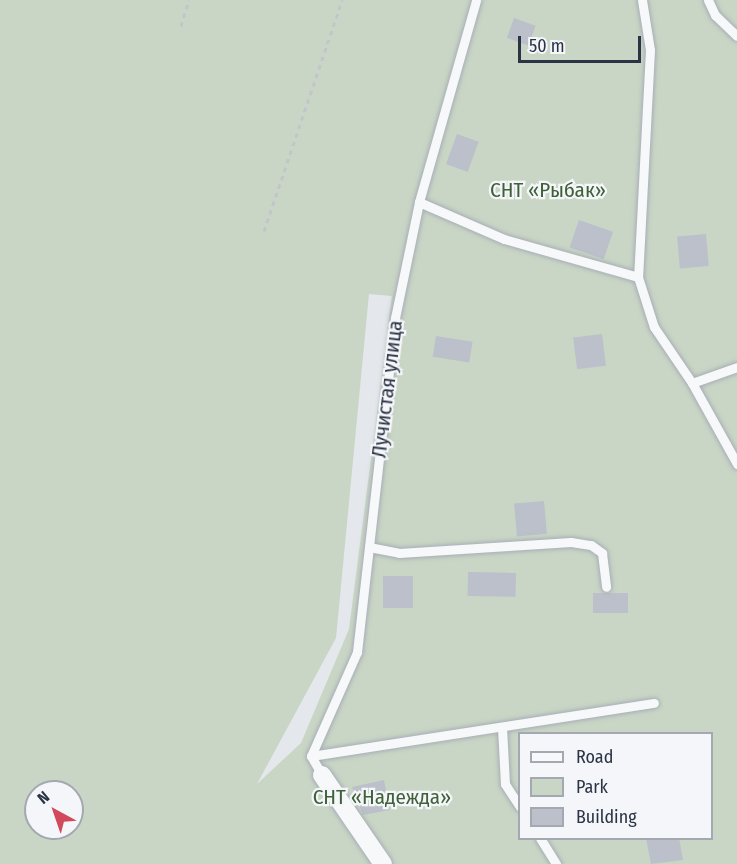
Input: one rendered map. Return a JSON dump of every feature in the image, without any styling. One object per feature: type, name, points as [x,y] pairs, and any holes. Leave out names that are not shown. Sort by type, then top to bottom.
[{"type":"street","points":[[322,775],[383,864]]},
{"type":"lane","name":"Лучистая улица","points":[[311,756],[357,652],[395,318],[419,202],[476,0]]},
{"type":"lane","points":[[642,0],[650,50],[638,277],[654,327],[692,383],[737,464]]},
{"type":"lane","points":[[708,0],[715,15],[737,36]]},
{"type":"lane","points":[[419,202],[504,239],[638,277]]},
{"type":"lane","points":[[692,383],[737,367]]},
{"type":"lane","points":[[369,548],[399,553],[571,542],[591,545],[602,553],[606,587]]},
{"type":"lane","points":[[322,775],[311,756],[654,703]]},
{"type":"lane","points":[[502,727],[505,784],[518,805]]},
{"type":"lane","points":[[541,840],[556,864]]},
{"type":"path","points":[[181,26],[189,0]]},
{"type":"path","points":[[264,231],[342,0]]},
{"type":"green space","name":"СНТ «Рыбак»","points":[[0,0],[737,0],[737,864],[0,864]],"holes":[[[369,294],[392,296],[349,629],[301,743],[257,784],[336,638]]]},
{"type":"building","points":[[514,18],[536,26],[528,46],[507,38]]},
{"type":"building","points":[[457,134],[479,142],[468,172],[446,164]]},
{"type":"building","points":[[579,220],[613,232],[604,259],[570,247]]},
{"type":"building","points":[[706,234],[709,266],[680,268],[677,237]]},
{"type":"building","points":[[602,334],[606,366],[577,369],[573,338]]},
{"type":"building","points":[[436,336],[473,342],[469,363],[433,357]]},
{"type":"building","points":[[544,501],[547,534],[517,536],[514,504]]},
{"type":"building","points":[[468,572],[516,573],[516,597],[468,596]]},
{"type":"building","points":[[383,576],[413,576],[413,608],[383,608]]},
{"type":"building","points":[[593,593],[628,593],[628,613],[593,613]]},
{"type":"building","points":[[384,780],[390,810],[363,815],[352,787]]},
{"type":"building","points":[[646,840],[679,840],[683,860],[651,864]]},
{"type":"park label","name":"СНТ «Надежда»","points":[[382,797]]}]
